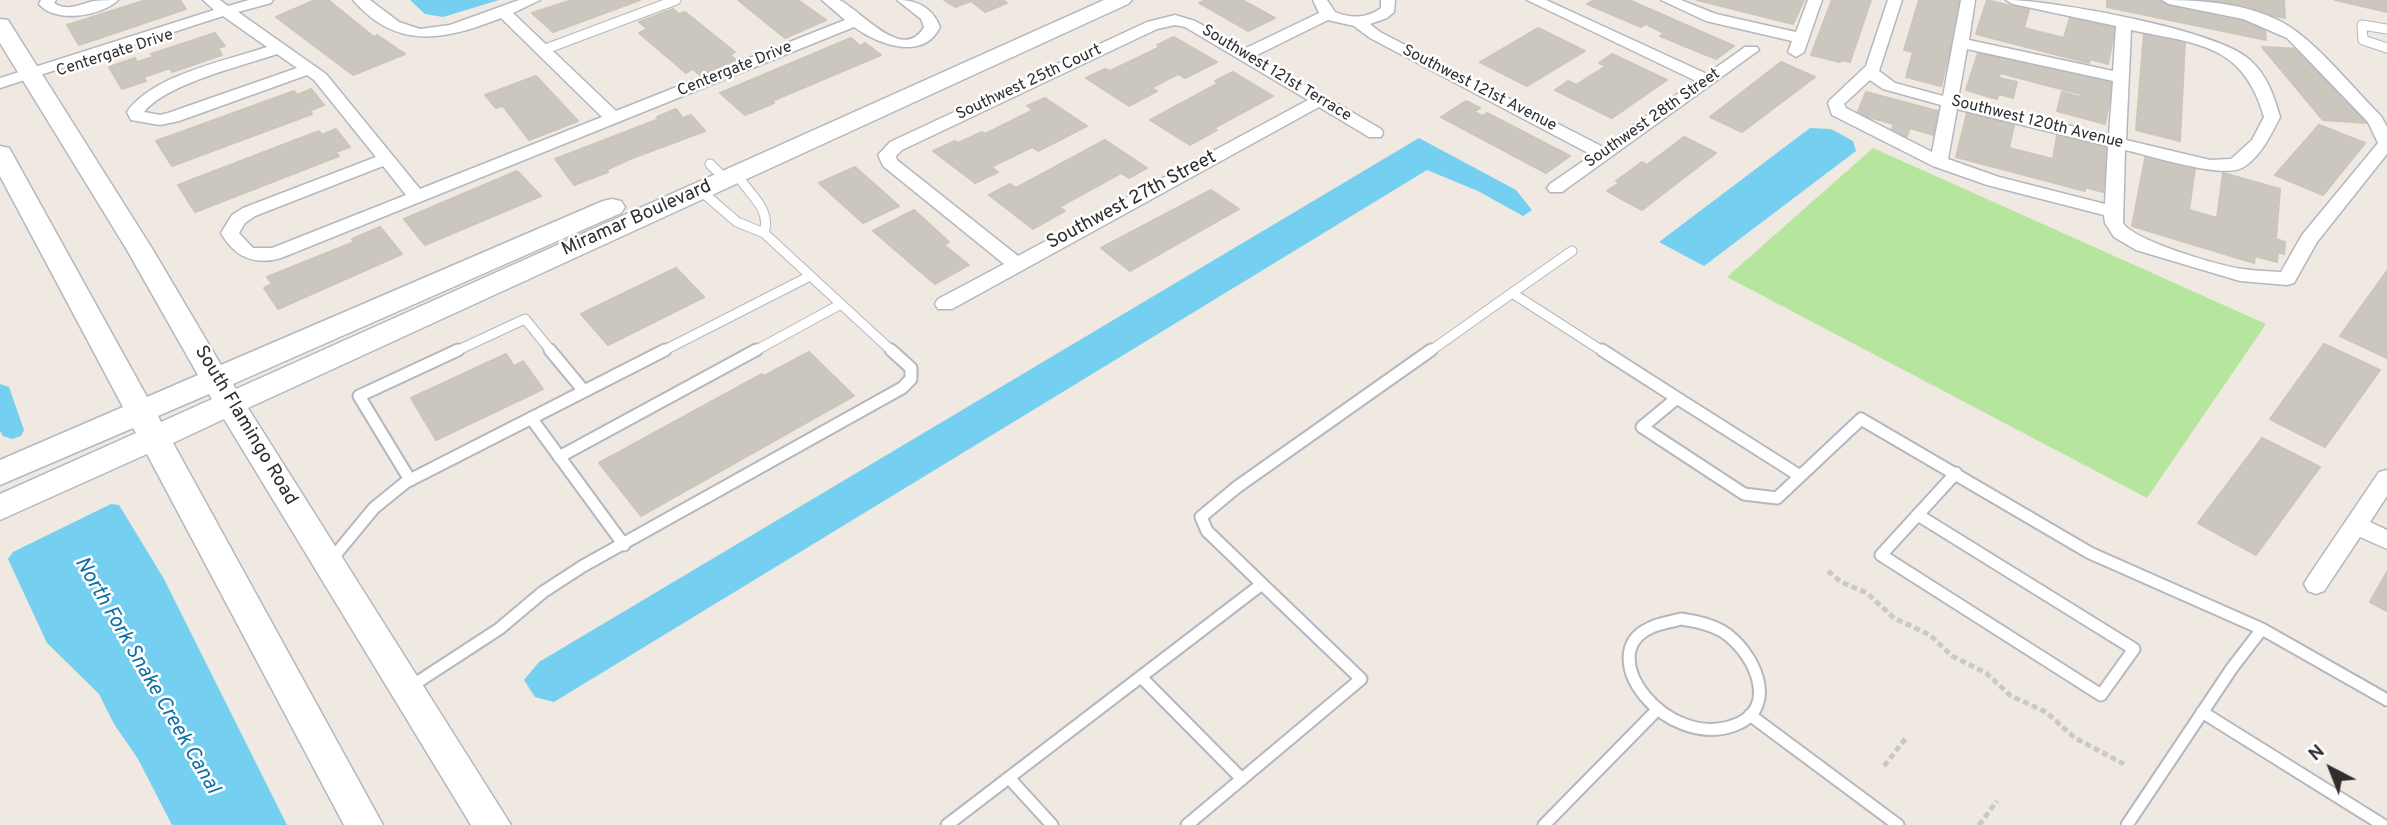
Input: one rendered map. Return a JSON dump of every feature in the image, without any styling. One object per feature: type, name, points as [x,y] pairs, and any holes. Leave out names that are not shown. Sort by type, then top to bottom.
[{"type":"main road","name":"Miramar Boulevard","points":[[146,425],[700,190],[724,172],[1084,0]]},
{"type":"main road","name":"Miramar Boulevard","points":[[223,392],[1121,0]]},
{"type":"main road","name":"South Flamingo Road","points":[[0,25],[140,250],[223,392],[492,825]]},
{"type":"main road","points":[[0,153],[364,825]]},
{"type":"main road","points":[[0,473],[146,425]]},
{"type":"main road","points":[[0,508],[146,425]]},
{"type":"street","points":[[49,0],[46,4],[50,9],[58,11],[85,8],[111,0]]},
{"type":"street","points":[[211,0],[320,77],[416,197]]},
{"type":"street","name":"Centergate Drive","points":[[0,92],[33,77],[154,37],[209,23],[229,12],[266,0]]},
{"type":"street","points":[[360,0],[405,31],[420,32],[456,27],[533,0]]},
{"type":"street","points":[[829,0],[882,39],[898,43],[922,39],[930,33],[932,20],[904,0]]},
{"type":"street","points":[[1357,22],[1385,14],[1389,9],[1388,0]]},
{"type":"street","points":[[1534,0],[1707,80]]},
{"type":"street","points":[[1673,1],[1711,18],[1799,45],[1815,0]]},
{"type":"street","points":[[1895,0],[1873,68],[1836,103],[1838,111],[1939,162],[1993,181],[2113,212]]},
{"type":"street","points":[[1939,162],[1968,0]]},
{"type":"street","points":[[2013,0],[2124,23],[2113,212],[2114,223],[2120,233],[2143,246],[2240,275],[2287,279],[2309,239],[2387,143],[2375,120],[2282,28],[2258,18],[2169,0]]},
{"type":"street","points":[[1245,55],[1324,7]]},
{"type":"street","name":"Southwest 121st Avenue","points":[[1324,7],[1604,154]]},
{"type":"street","points":[[502,11],[614,119]]},
{"type":"street","name":"Centergate Drive","points":[[386,159],[249,212],[238,219],[230,233],[238,248],[253,255],[274,254],[857,20]]},
{"type":"street","name":"Southwest 121st Terrace","points":[[1175,20],[1190,24],[1245,55],[1375,133]]},
{"type":"street","name":"Southwest 25th Court","points":[[1016,264],[889,162],[887,155],[896,146],[1152,25],[1175,20]]},
{"type":"street","name":"Southwest 120th Avenue","points":[[1869,72],[1889,86],[1949,102],[2210,165],[2236,164],[2259,142],[2272,117],[2266,92],[2239,56],[2219,45],[2124,23]]},
{"type":"street","points":[[1961,43],[2122,78]]},
{"type":"street","points":[[279,48],[163,89],[144,98],[135,112],[137,116],[147,119],[173,117],[309,69]]},
{"type":"street","name":"Southwest 28th Street","points":[[1556,188],[1751,50]]},
{"type":"street","name":"Centergate Drive","points":[[0,83],[33,77]]},
{"type":"street","name":"Southwest 27th Street","points":[[945,304],[1320,100]]},
{"type":"street","points":[[2316,584],[2387,478]]},
{"type":"street","points":[[2356,524],[2387,540]]},
{"type":"lane","points":[[543,50],[676,0]]},
{"type":"lane","points":[[2387,29],[2362,25],[2363,40],[2387,48]]},
{"type":"lane","points":[[724,172],[744,186],[768,216],[769,223],[764,233]]},
{"type":"lane","points":[[407,689],[499,629],[562,579],[902,388],[911,379],[911,368],[764,233],[747,230],[737,224],[700,190]]},
{"type":"lane","points":[[1187,825],[1361,679],[1207,531],[1201,517],[1237,487],[1572,251]]},
{"type":"lane","points":[[329,563],[365,516],[386,496],[410,480],[810,275]]},
{"type":"lane","points":[[1512,293],[1800,476]]},
{"type":"lane","points":[[559,457],[841,304]]},
{"type":"lane","points":[[410,480],[359,396],[526,319],[584,391]]},
{"type":"lane","points":[[1677,398],[1642,427],[1744,494],[1777,498],[1861,419],[2118,568],[2262,629],[2387,700]]},
{"type":"lane","points":[[531,418],[624,545]]},
{"type":"lane","points":[[1918,515],[2134,649],[2101,695],[1881,555],[1918,515],[1956,474]]},
{"type":"lane","points":[[947,825],[1262,584]]},
{"type":"lane","points":[[1681,619],[1702,622],[1723,632],[1741,646],[1754,663],[1760,682],[1759,700],[1750,715],[1736,725],[1718,730],[1697,729],[1676,723],[1656,711],[1640,695],[1630,677],[1628,658],[1632,642],[1644,629],[1660,621],[1681,619]]},
{"type":"lane","points":[[2127,825],[2202,712],[2262,629]]},
{"type":"lane","points":[[1142,678],[1242,779]]},
{"type":"lane","points":[[1544,825],[1656,711]]},
{"type":"lane","points":[[2202,712],[2382,825]]},
{"type":"lane","points":[[1750,715],[1898,825]]},
{"type":"lane","points":[[1009,778],[1052,825]]},
{"type":"path","points":[[1828,571],[1841,582],[1872,597],[1894,618],[1930,635],[1952,656],[1986,673],[2011,696],[2046,712],[2075,738],[2124,764]]},
{"type":"path","points":[[1884,766],[1906,738]]},
{"type":"path","points":[[1979,825],[1997,801]]},
{"type":"green space","points":[[1873,148],[2266,324],[2147,498],[1727,277]]},
{"type":"water","points":[[410,0],[499,0],[443,17],[425,14]]},
{"type":"water","points":[[1810,128],[1831,129],[1853,141],[1856,151],[1704,266],[1659,242]]},
{"type":"water","points":[[1419,138],[1516,190],[1532,210],[1523,216],[1478,191],[1427,170],[554,702],[535,697],[524,680],[539,662]]},
{"type":"water","points":[[111,504],[119,505],[164,579],[287,825],[172,825],[138,759],[114,724],[99,694],[47,643],[8,559],[13,552]]},
{"type":"building","points":[[146,0],[180,0],[186,9],[79,45],[67,25]]},
{"type":"building","points":[[315,0],[328,0],[374,37],[377,35],[405,54],[353,75],[276,17]]},
{"type":"building","points":[[572,0],[640,0],[553,32],[532,13]]},
{"type":"building","points":[[738,0],[798,0],[826,20],[785,38]]},
{"type":"building","points":[[944,0],[1003,0],[1007,3],[985,12],[971,1],[955,7]]},
{"type":"building","points":[[1205,0],[1242,0],[1275,18],[1248,31],[1199,3]]},
{"type":"building","points":[[1594,0],[1629,0],[1734,46],[1716,59],[1660,36],[1664,33],[1646,24],[1641,27],[1587,4]]},
{"type":"building","points":[[1697,0],[1804,0],[1793,24]]},
{"type":"building","points":[[1832,0],[1871,0],[1850,62],[1811,55]]},
{"type":"building","points":[[1919,0],[1962,0],[1941,86],[1906,77],[1913,52],[1904,50]]},
{"type":"building","points":[[1987,0],[2029,10],[2024,28],[2064,38],[2070,17],[2115,28],[2108,64],[2090,59],[2089,63],[1976,34]]},
{"type":"building","points":[[2107,0],[2153,0],[2264,23],[2266,40],[2107,7]]},
{"type":"building","points":[[2202,0],[2284,1],[2285,18]]},
{"type":"building","points":[[2335,0],[2387,0],[2387,12]]},
{"type":"building","points":[[673,9],[679,14],[685,12],[735,52],[730,55],[736,60],[700,75],[693,69],[686,73],[639,33],[647,29],[639,22]]},
{"type":"building","points":[[1538,28],[1585,51],[1527,86],[1480,62]]},
{"type":"building","points":[[215,33],[225,46],[218,48],[222,55],[172,72],[170,68],[144,77],[146,81],[122,89],[109,67],[135,58],[137,62],[153,57],[151,54]]},
{"type":"building","points":[[2144,33],[2185,42],[2180,141],[2136,130]]},
{"type":"building","points":[[1174,37],[1217,62],[1185,78],[1178,74],[1151,88],[1157,91],[1129,106],[1086,78],[1105,69],[1110,71],[1160,47],[1157,45]]},
{"type":"building","points":[[851,38],[860,46],[865,43],[881,55],[745,115],[720,93]]},
{"type":"building","points":[[2262,47],[2302,49],[2366,123],[2323,120]]},
{"type":"building","points":[[2000,52],[2113,82],[2105,124],[2057,111],[2062,92],[2080,97],[2080,94],[2000,73],[1999,78],[2017,82],[2013,98],[1999,94],[1997,99],[1966,90],[1978,53],[1998,58]]},
{"type":"building","points":[[1612,54],[1667,80],[1612,118],[1555,90],[1568,81],[1576,85],[1606,66],[1599,63]]},
{"type":"building","points":[[1781,62],[1815,77],[1742,132],[1710,117]]},
{"type":"building","points":[[1233,72],[1273,96],[1214,128],[1217,130],[1190,145],[1150,120],[1219,83],[1215,81]]},
{"type":"building","points":[[536,76],[578,121],[529,140],[503,106],[496,108],[485,95]]},
{"type":"building","points":[[311,89],[324,105],[309,111],[312,114],[172,166],[156,141],[294,91],[297,95]]},
{"type":"building","points":[[1866,92],[1941,112],[1933,135],[1910,128],[1906,138],[1890,134],[1894,124],[1857,114]]},
{"type":"building","points":[[1045,98],[1087,126],[1038,151],[1032,147],[991,167],[998,172],[975,183],[933,151],[982,132],[985,134],[1033,110],[1027,106]]},
{"type":"building","points":[[1466,101],[1480,108],[1474,112],[1483,116],[1487,113],[1570,156],[1546,173],[1441,117]]},
{"type":"building","points":[[676,109],[683,118],[691,115],[705,131],[630,159],[606,170],[608,172],[574,185],[555,159],[659,119],[657,117]]},
{"type":"building","points":[[1967,113],[2014,125],[2009,148],[2053,159],[2057,136],[2108,147],[2103,192],[2085,187],[2085,191],[1956,157]]},
{"type":"building","points":[[2319,125],[2365,143],[2323,195],[2275,175]]},
{"type":"building","points":[[336,129],[350,147],[336,152],[339,156],[195,212],[178,185],[319,131],[322,135]]},
{"type":"building","points":[[1684,137],[1716,153],[1642,210],[1607,191],[1642,162],[1647,165]]},
{"type":"building","points":[[1105,140],[1147,168],[1129,178],[1121,173],[1059,207],[1065,211],[1033,229],[989,195],[1010,184],[1016,188]]},
{"type":"building","points":[[2146,154],[2195,168],[2189,210],[2217,218],[2223,173],[2280,189],[2276,239],[2285,242],[2284,254],[2278,252],[2277,262],[2255,256],[2254,263],[2132,226]]},
{"type":"building","points":[[855,167],[899,206],[863,223],[819,183]]},
{"type":"building","points":[[517,171],[541,196],[425,245],[404,219]]},
{"type":"building","points":[[1211,190],[1239,209],[1130,271],[1101,248]]},
{"type":"building","points":[[914,210],[949,242],[944,245],[969,265],[935,284],[873,231]]},
{"type":"building","points":[[380,227],[402,254],[278,309],[264,288],[272,284],[267,277],[354,242],[352,239]]},
{"type":"building","points":[[676,268],[704,297],[608,345],[581,314]]},
{"type":"building","points":[[2387,271],[2387,358],[2340,336]]},
{"type":"building","points":[[2324,344],[2380,370],[2325,447],[2270,419]]},
{"type":"building","points":[[809,352],[854,396],[641,516],[599,463],[762,374],[764,376]]},
{"type":"building","points":[[506,354],[514,366],[523,361],[543,389],[436,440],[411,398]]},
{"type":"building","points":[[2262,438],[2320,467],[2256,555],[2198,523]]},
{"type":"building","points":[[2387,572],[2387,611],[2370,602]]},
{"type":"waterway","name":"North Fork Snake Creek Canal","points":[[0,393],[12,430]]}]
